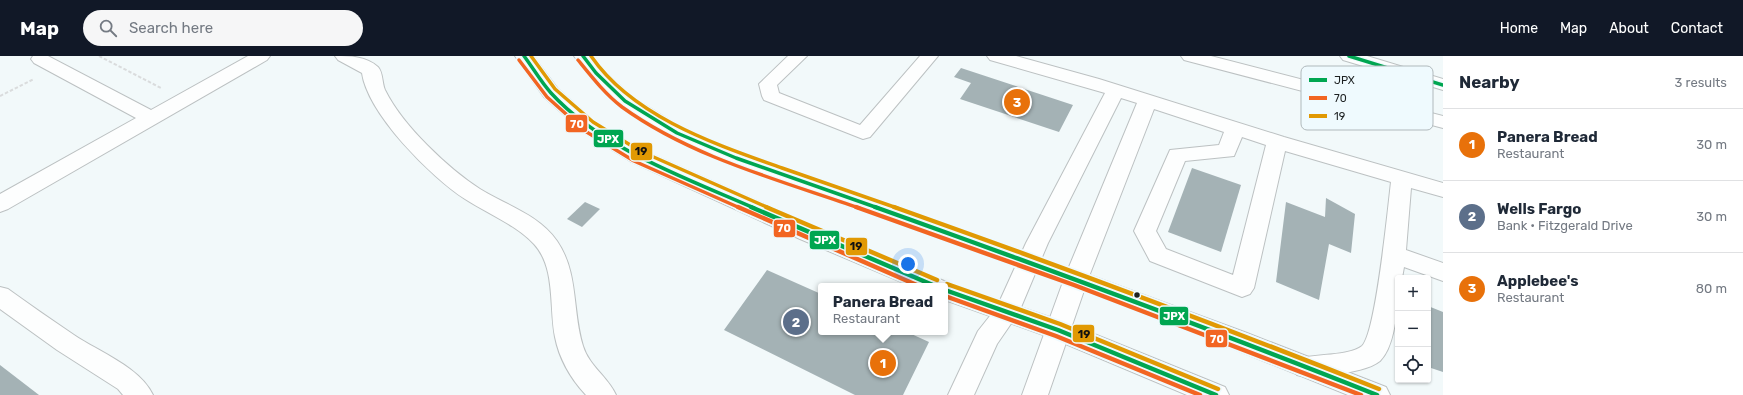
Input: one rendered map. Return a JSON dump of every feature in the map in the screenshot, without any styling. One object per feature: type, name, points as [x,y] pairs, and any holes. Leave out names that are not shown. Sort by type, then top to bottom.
[{"type":"main road","points":[[46,56],[40,59],[150,118]]},
{"type":"main road","points":[[0,204],[261,56]]},
{"type":"main road","points":[[344,56],[371,70],[374,86],[394,121],[426,155],[465,188],[523,224],[545,243],[554,256],[561,276],[566,329],[574,358],[585,376],[603,395]]},
{"type":"main road","points":[[524,56],[551,93],[589,127],[637,156],[808,233],[928,283]]},
{"type":"main road","points":[[583,56],[596,73],[625,101],[677,133],[736,158],[926,224],[1028,263],[1076,279],[1238,340],[1377,395]]},
{"type":"main road","points":[[798,56],[768,84],[771,96],[863,133],[929,56]]},
{"type":"main road","points":[[996,56],[1116,90],[1277,142],[1443,190]]},
{"type":"main road","points":[[1190,56],[1301,85]]},
{"type":"main road","points":[[1349,56],[1381,66]]},
{"type":"main road","points":[[1433,82],[1443,85]]},
{"type":"main road","points":[[961,395],[988,338],[1007,312],[1037,243],[1116,90]]},
{"type":"main road","points":[[1035,395],[1076,279],[1148,100]]},
{"type":"main road","points":[[1433,119],[1443,122]]},
{"type":"main road","points":[[1235,128],[1227,151],[1177,155],[1145,231],[1158,255],[1242,288],[1277,142]]},
{"type":"main road","points":[[1306,367],[1348,363],[1371,353],[1379,339],[1394,255],[1402,178]]},
{"type":"main road","points":[[1394,255],[1443,272]]},
{"type":"main road","points":[[948,291],[1058,330],[1216,395]]},
{"type":"main road","points":[[0,296],[66,344],[127,381],[140,395]]},
{"type":"path","points":[[99,56],[161,88],[167,85]]},
{"type":"building","points":[[961,68],[1073,105],[1059,132],[960,99],[971,83],[954,77]]},
{"type":"building","points":[[1192,168],[1241,185],[1221,252],[1168,232]]},
{"type":"building","points":[[1326,198],[1355,214],[1351,253],[1329,244],[1319,300],[1276,282],[1286,202],[1325,217]]},
{"type":"building","points":[[585,202],[600,209],[582,227],[567,219]]},
{"type":"building","points":[[767,270],[818,293],[818,335],[914,335],[929,342],[903,395],[855,395],[724,330]]},
{"type":"building","points":[[1431,307],[1443,312],[1443,372],[1431,368]]},
{"type":"building","points":[[0,365],[39,395],[0,395]]},
{"type":"transit line","name":"JPX","points":[[524,56],[551,93],[589,127],[637,156],[808,233],[928,283]]},
{"type":"transit line","name":"19","points":[[531,56],[555,89],[593,122],[640,151],[810,227],[937,280]]},
{"type":"transit line","name":"JPX","points":[[583,56],[596,73],[625,101],[677,133],[736,158],[1076,279],[1238,340],[1377,395]]},
{"type":"transit line","name":"19","points":[[591,56],[600,69],[629,96],[680,128],[738,152],[1078,273],[1240,334],[1379,389]]},
{"type":"transit line","name":"JPX","points":[[1349,56],[1381,66]]},
{"type":"transit line","name":"70","points":[[519,60],[547,97],[585,131],[634,161],[806,238],[912,283]]},
{"type":"transit line","name":"70","points":[[578,60],[592,77],[621,106],[675,139],[734,164],[1074,285],[1361,395]]},
{"type":"transit line","name":"JPX","points":[[1433,82],[1443,85]]},
{"type":"transit line","name":"19","points":[[948,284],[1060,324],[1218,389]]},
{"type":"transit line","name":"JPX","points":[[948,291],[1058,330],[1216,395]]},
{"type":"transit line","name":"70","points":[[948,297],[1056,336],[1200,395]]},
{"type":"place","name":"Applebee's","points":[[1017,102]]},
{"type":"place","name":"Wells Fargo","points":[[796,322]]},
{"type":"place","name":"Panera Bread","points":[[883,363]]}]
